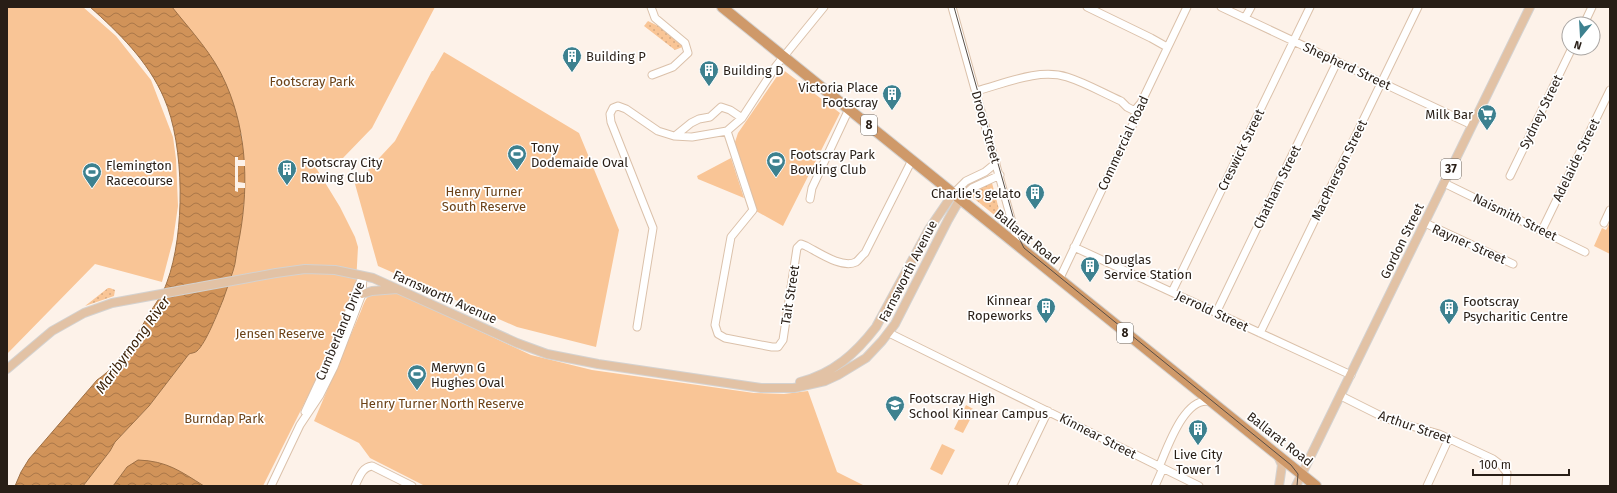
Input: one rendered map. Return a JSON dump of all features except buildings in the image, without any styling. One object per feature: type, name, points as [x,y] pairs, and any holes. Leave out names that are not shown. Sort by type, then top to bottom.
[{"type":"highway","name":"Ballarat Road","points":[[722,7],[1059,280],[1302,473],[1316,486]]},
{"type":"main road","name":"Gordon Street","points":[[1296,486],[1530,7]]},
{"type":"main road","name":"Farnsworth Avenue","points":[[741,385],[784,385],[803,381],[819,376],[848,358],[876,327],[928,229],[957,196]]},
{"type":"main road","name":"Farnsworth Avenue","points":[[7,369],[37,343],[71,320],[97,308],[136,298],[244,278],[305,269],[335,270],[374,278],[518,343],[547,354],[598,364],[767,389],[800,387],[825,381],[861,362],[889,333],[928,260],[954,207],[957,196]]},
{"type":"main road","points":[[915,254],[928,260]]},
{"type":"main road","points":[[902,279],[915,286]]},
{"type":"main road","points":[[362,294],[372,291],[399,289]]},
{"type":"main road","points":[[876,327],[889,333]]},
{"type":"main road","points":[[1276,453],[1282,465],[1279,486]]},
{"type":"street","points":[[651,7],[655,18],[685,43],[688,53],[674,67],[652,75]]},
{"type":"street","points":[[637,327],[653,228],[611,122],[610,114],[613,108],[618,106],[626,109],[658,131],[674,136],[692,137],[727,130],[742,118],[783,57],[824,7]]},
{"type":"street","name":"Droop Street","points":[[953,7],[1019,247]]},
{"type":"street","points":[[1088,7],[1167,47]]},
{"type":"street","name":"Commercial Road","points":[[1059,280],[1134,122],[1135,111],[1141,103],[1187,7]]},
{"type":"street","name":"Shepherd Street","points":[[1221,7],[1472,125]]},
{"type":"street","points":[[1245,18],[1250,7]]},
{"type":"street","name":"Creswick Street","points":[[1172,292],[1310,7]]},
{"type":"street","name":"MacPherson Street","points":[[1260,333],[1418,7]]},
{"type":"street","name":"Sydney Street","points":[[1510,176],[1568,56]]},
{"type":"street","name":"Chatham Street","points":[[1216,312],[1337,62]]},
{"type":"street","points":[[976,92],[1029,76],[1058,75],[1074,80],[1121,100],[1127,107],[1135,111]]},
{"type":"street","name":"Adelaide Street","points":[[1542,230],[1610,90]]},
{"type":"street","points":[[674,136],[691,123],[699,119],[710,117],[720,107],[730,110],[742,118]]},
{"type":"street","points":[[810,199],[812,188],[849,109]]},
{"type":"street","name":"Tait Street","points":[[727,130],[753,210],[731,237],[715,325],[718,334],[725,338],[772,347],[778,346],[783,340],[797,248],[801,244],[838,262],[846,264],[856,262],[865,253],[912,160]]},
{"type":"street","name":"Farnsworth Avenue","points":[[957,196],[966,181],[985,172],[996,163]]},
{"type":"street","name":"Farnsworth Avenue","points":[[957,196],[1000,175]]},
{"type":"street","name":"Naismith Street","points":[[1444,183],[1586,252]]},
{"type":"street","points":[[1604,223],[1610,210]]},
{"type":"street","name":"Rayner Street","points":[[1425,223],[1513,264]]},
{"type":"street","name":"Jerrold Street","points":[[1074,246],[1351,375]]},
{"type":"street","name":"Cumberland Drive","points":[[300,425],[320,395],[334,367],[362,294],[363,276]]},
{"type":"street","name":"Cumberland Drive","points":[[271,486],[339,339],[363,276]]},
{"type":"street","name":"Kinnear Street","points":[[889,333],[1199,486]]},
{"type":"street","points":[[1194,405],[1197,393],[1195,389]]},
{"type":"street","name":"Arthur Street","points":[[1341,396],[1386,419],[1439,434],[1493,459],[1501,464],[1507,473],[1506,486]]},
{"type":"street","points":[[1155,486],[1179,423],[1199,401],[1206,400],[1211,402]]},
{"type":"street","points":[[1012,486],[1048,411]]},
{"type":"street","points":[[1427,486],[1449,438]]},
{"type":"street","points":[[355,486],[364,469],[368,466],[372,466],[412,486]]},
{"type":"green space","name":"Flemington Racecourse","points":[[7,7],[83,7],[116,36],[151,80],[173,137],[176,159],[178,206],[173,240],[162,282],[95,264],[7,354]]},
{"type":"green space","name":"Burndap Park","points":[[167,7],[435,7],[372,128],[343,158],[313,163],[340,207],[355,237],[358,247],[356,283],[337,338],[263,486],[204,486],[186,475],[127,467],[113,486],[83,486],[110,451],[115,442],[149,406],[189,354],[196,352],[199,349],[214,322],[233,270],[244,208],[242,135]]},
{"type":"green space","points":[[648,21],[660,27],[685,46],[675,50],[644,26]]},
{"type":"green space","name":"Henry Turner South Reserve","points":[[444,52],[579,133],[619,230],[596,347],[517,327],[378,266],[355,184],[395,141],[432,71]]},
{"type":"green space","name":"Footscray Park Bowling Club","points":[[782,69],[840,113],[783,226],[756,211],[734,145],[738,133]]},
{"type":"green space","points":[[731,158],[744,198],[698,179],[697,176]]},
{"type":"green space","points":[[992,183],[1001,217],[998,218],[971,196],[978,189]]},
{"type":"green space","points":[[1610,222],[1610,254],[1594,246],[1602,228],[1606,230]]},
{"type":"green space","points":[[108,288],[115,290],[114,296],[85,306]]},
{"type":"green space","name":"Henry Turner North Reserve","points":[[392,292],[403,295],[531,355],[592,370],[754,393],[784,394],[808,391],[837,472],[865,486],[425,486],[370,458],[359,443],[314,421],[366,299],[375,293]]},
{"type":"green space","points":[[966,405],[975,410],[963,433],[954,429]]},
{"type":"green space","points":[[942,444],[955,450],[942,475],[930,469]]},
{"type":"water","name":"Maribyrnong River","points":[[90,7],[172,7],[209,53],[226,84],[239,123],[245,184],[242,225],[232,275],[212,327],[204,341],[197,351],[189,354],[149,406],[115,442],[110,451],[83,486],[15,486],[29,459],[97,380],[115,364],[133,341],[160,297],[165,286],[173,262],[177,240],[180,190],[179,165],[176,140],[171,118],[164,98],[150,72],[132,48]]},
{"type":"water","points":[[138,460],[157,462],[173,468],[204,486],[113,486],[127,467]]},
{"type":"pier","points":[[235,157],[238,157],[238,160],[245,160],[245,166],[238,166],[238,182],[245,183],[245,188],[238,188],[238,192],[235,191]]},
{"type":"tram line","points":[[954,7],[1019,238],[1024,248],[1291,465],[1298,474],[1297,486]]},
{"type":"place","name":"Building P","points":[[572,73]]},
{"type":"place","name":"Building D","points":[[709,87]]},
{"type":"place","name":"Victoria Place Footscray","points":[[892,111]]},
{"type":"place","name":"Milk Bar","points":[[1487,131]]},
{"type":"place","name":"Tony Dodemaide Oval","points":[[517,171]]},
{"type":"place","name":"Footscray Park Bowling Club","points":[[776,178]]},
{"type":"place","name":"Footscray City Rowing Club","points":[[287,186]]},
{"type":"place","name":"Flemington Racecourse","points":[[92,189]]},
{"type":"place","name":"Charlie's gelato","points":[[1035,210]]},
{"type":"place","name":"Douglas Service Station","points":[[1090,283]]},
{"type":"place","name":"Kinnear Ropeworks","points":[[1046,324]]},
{"type":"place","name":"Footscray Psycharitic Centre","points":[[1449,325]]},
{"type":"place","name":"Mervyn G Hughes Oval","points":[[417,391]]},
{"type":"place","name":"Footscray High School Kinnear Campus","points":[[895,422]]},
{"type":"place","name":"Live City Tower 1","points":[[1198,446]]},
{"type":"park label","name":"Footscray Park","points":[[312,81]]},
{"type":"park label","name":"Jensen Reserve","points":[[280,333]]}]
